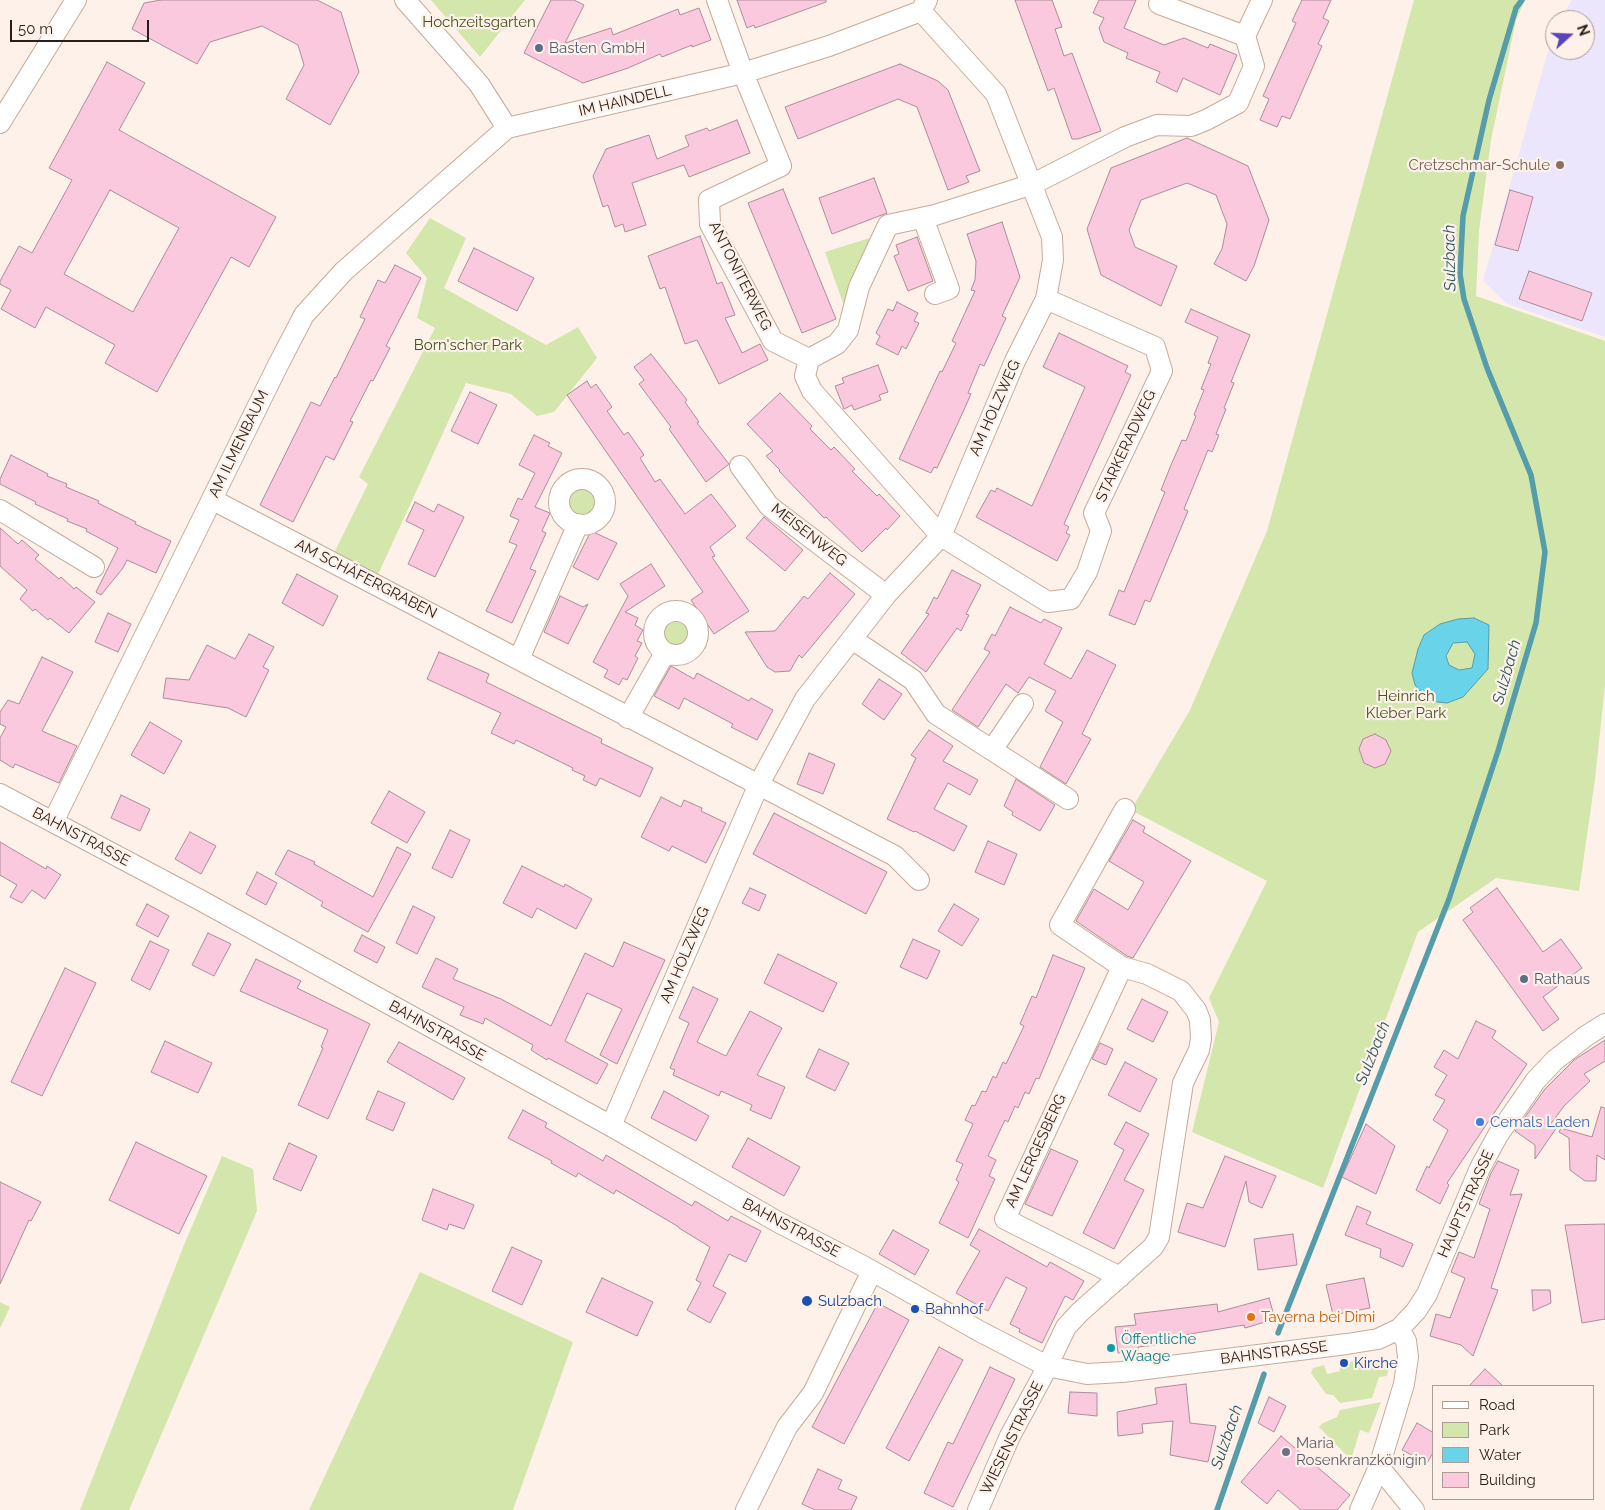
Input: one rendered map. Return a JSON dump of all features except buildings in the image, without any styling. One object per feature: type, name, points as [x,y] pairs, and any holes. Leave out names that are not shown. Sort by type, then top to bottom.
[{"type":"street","points":[[0,123],[76,0]]},
{"type":"street","points":[[405,0],[479,84],[507,128]]},
{"type":"street","points":[[717,0],[743,73]]},
{"type":"street","points":[[941,536],[812,391],[805,376],[809,359],[837,344],[848,330],[859,287],[888,225],[923,218],[1033,184],[1125,137],[1157,125],[1191,126],[1238,103],[1254,66],[1245,36],[1262,0]]},
{"type":"street","points":[[1159,4],[1245,36]]},
{"type":"street","name":"IM HAINDELL","points":[[507,128],[743,73],[829,46],[924,5]]},
{"type":"street","name":"AM HOLZWEG","points":[[611,1126],[759,784],[805,699],[886,596],[941,536],[1015,361],[1046,299],[1053,260],[1052,237],[1033,184],[996,94],[924,5]]},
{"type":"street","name":"ANTONITERWEG","points":[[743,73],[781,166],[709,200],[710,224],[773,341],[809,359]]},
{"type":"street","name":"AM ILMENBAUM","points":[[53,822],[304,315],[344,271],[507,128]]},
{"type":"street","points":[[923,218],[949,290],[935,294]]},
{"type":"street","name":"STARKERADWEG","points":[[941,536],[1048,602],[1071,599],[1087,572],[1101,531],[1094,513],[1162,371],[1155,347],[1046,299]]},
{"type":"street","name":"MEISENWEG","points":[[740,466],[769,506],[886,596]]},
{"type":"street","name":"AM SCHÄFERGRABEN","points":[[213,500],[519,659],[628,718],[759,784]]},
{"type":"street","points":[[0,510],[94,568]]},
{"type":"street","points":[[519,659],[578,524]]},
{"type":"street","points":[[852,639],[913,680],[936,714],[1068,799]]},
{"type":"street","points":[[628,718],[665,653]]},
{"type":"street","points":[[992,750],[1023,704]]},
{"type":"street","points":[[759,784],[895,856],[919,880]]},
{"type":"street","name":"BAHNSTRASSE","points":[[0,794],[200,900],[611,1126],[778,1222],[1047,1366],[1087,1374],[1122,1372],[1347,1344],[1378,1339],[1399,1329]]},
{"type":"street","points":[[1047,1366],[1066,1328],[1080,1312],[1154,1247],[1159,1237],[1183,1083],[1201,1039],[1200,1020],[1196,1010],[1180,991],[1147,974],[1122,967],[1060,925],[1125,809]]},
{"type":"street","name":"AM LERGESBERG","points":[[1120,1277],[1004,1219],[1122,967]]},
{"type":"street","name":"HAUPTSTRASSE","points":[[1399,1329],[1416,1311],[1426,1294],[1480,1168],[1498,1135],[1542,1073],[1562,1054],[1605,1024]]},
{"type":"street","points":[[746,1510],[786,1427],[812,1393],[872,1271]]},
{"type":"street","points":[[1360,1510],[1379,1467],[1404,1384],[1408,1357],[1406,1341],[1399,1329]]},
{"type":"street","name":"WIESENSTRASSE","points":[[978,1510],[1010,1436],[1047,1366]]},
{"type":"street","points":[[1379,1467],[1414,1510]]},
{"type":"shaded area","name":"Cretzschmar-Schule","points":[[1572,0],[1605,0],[1605,337],[1507,304],[1483,281],[1545,60],[1595,60],[1595,10],[1566,10]]},
{"type":"green space","name":"Hochzeitsgarten","points":[[431,0],[525,0],[480,57]]},
{"type":"green space","name":"Heinrich Kleber Park","points":[[1414,0],[1525,0],[1516,20],[1491,140],[1479,231],[1476,296],[1605,341],[1605,685],[1595,779],[1579,891],[1496,878],[1418,932],[1323,1188],[1192,1132],[1219,1022],[1209,998],[1267,881],[1131,810],[1190,710],[1267,531]]},
{"type":"green space","name":"Born'scher Park","points":[[430,218],[466,238],[444,288],[546,345],[578,327],[597,358],[554,412],[537,416],[511,394],[466,383],[375,581],[333,555],[368,484],[359,477],[435,328],[417,318],[427,278],[406,253]]},
{"type":"green space","points":[[870,238],[844,306],[825,252]]},
{"type":"green space","points":[[582,489],[591,493],[595,502],[591,511],[582,515],[573,511],[569,502],[573,493]]},
{"type":"green space","points":[[676,622],[685,626],[689,635],[685,644],[676,648],[667,644],[663,635],[667,626]]},
{"type":"green space","points":[[222,1156],[253,1169],[257,1211],[129,1510],[80,1510],[184,1245]]},
{"type":"green space","points":[[420,1272],[573,1342],[513,1510],[309,1510]]},
{"type":"green space","points":[[0,1302],[10,1307],[0,1328]]},
{"type":"green space","points":[[1382,1358],[1388,1362],[1387,1376],[1379,1377],[1372,1398],[1340,1403],[1333,1395],[1326,1394],[1311,1373],[1313,1368],[1324,1365],[1327,1374],[1340,1371],[1339,1363]]},
{"type":"green space","points":[[1381,1402],[1369,1433],[1360,1430],[1351,1460],[1319,1427],[1323,1423],[1337,1417],[1340,1410]]},
{"type":"water","points":[[1474,618],[1489,625],[1488,669],[1463,697],[1447,703],[1429,701],[1415,685],[1412,673],[1418,649],[1424,635],[1440,624],[1458,619]],"holes":[[[1467,642],[1475,654],[1472,668],[1459,670],[1449,665],[1446,656],[1453,643]]]},
{"type":"waterway","name":"Sulzbach","points":[[1278,1333],[1449,899],[1498,751],[1536,623],[1545,552],[1531,475],[1487,368],[1464,299],[1460,274],[1463,216],[1489,100],[1516,8],[1522,0]]},
{"type":"waterway","name":"Sulzbach","points":[[1217,1510],[1264,1374]]},
{"type":"place","name":"Basten GmbH","points":[[539,48]]},
{"type":"place","name":"Cretzschmar-Schule","points":[[1560,165]]},
{"type":"place","name":"Rathaus","points":[[1524,979]]},
{"type":"place","name":"Cemals Laden","points":[[1480,1122]]},
{"type":"place","name":"Sulzbach","points":[[807,1301]]},
{"type":"place","name":"Bahnhof","points":[[915,1309]]},
{"type":"place","name":"Taverna bei Dimi","points":[[1251,1317]]},
{"type":"place","name":"Öffentliche Waage","points":[[1111,1348]]},
{"type":"place","name":"Kirche","points":[[1344,1363]]},
{"type":"place","name":"Maria Rosenkranzkönigin","points":[[1286,1452]]}]
